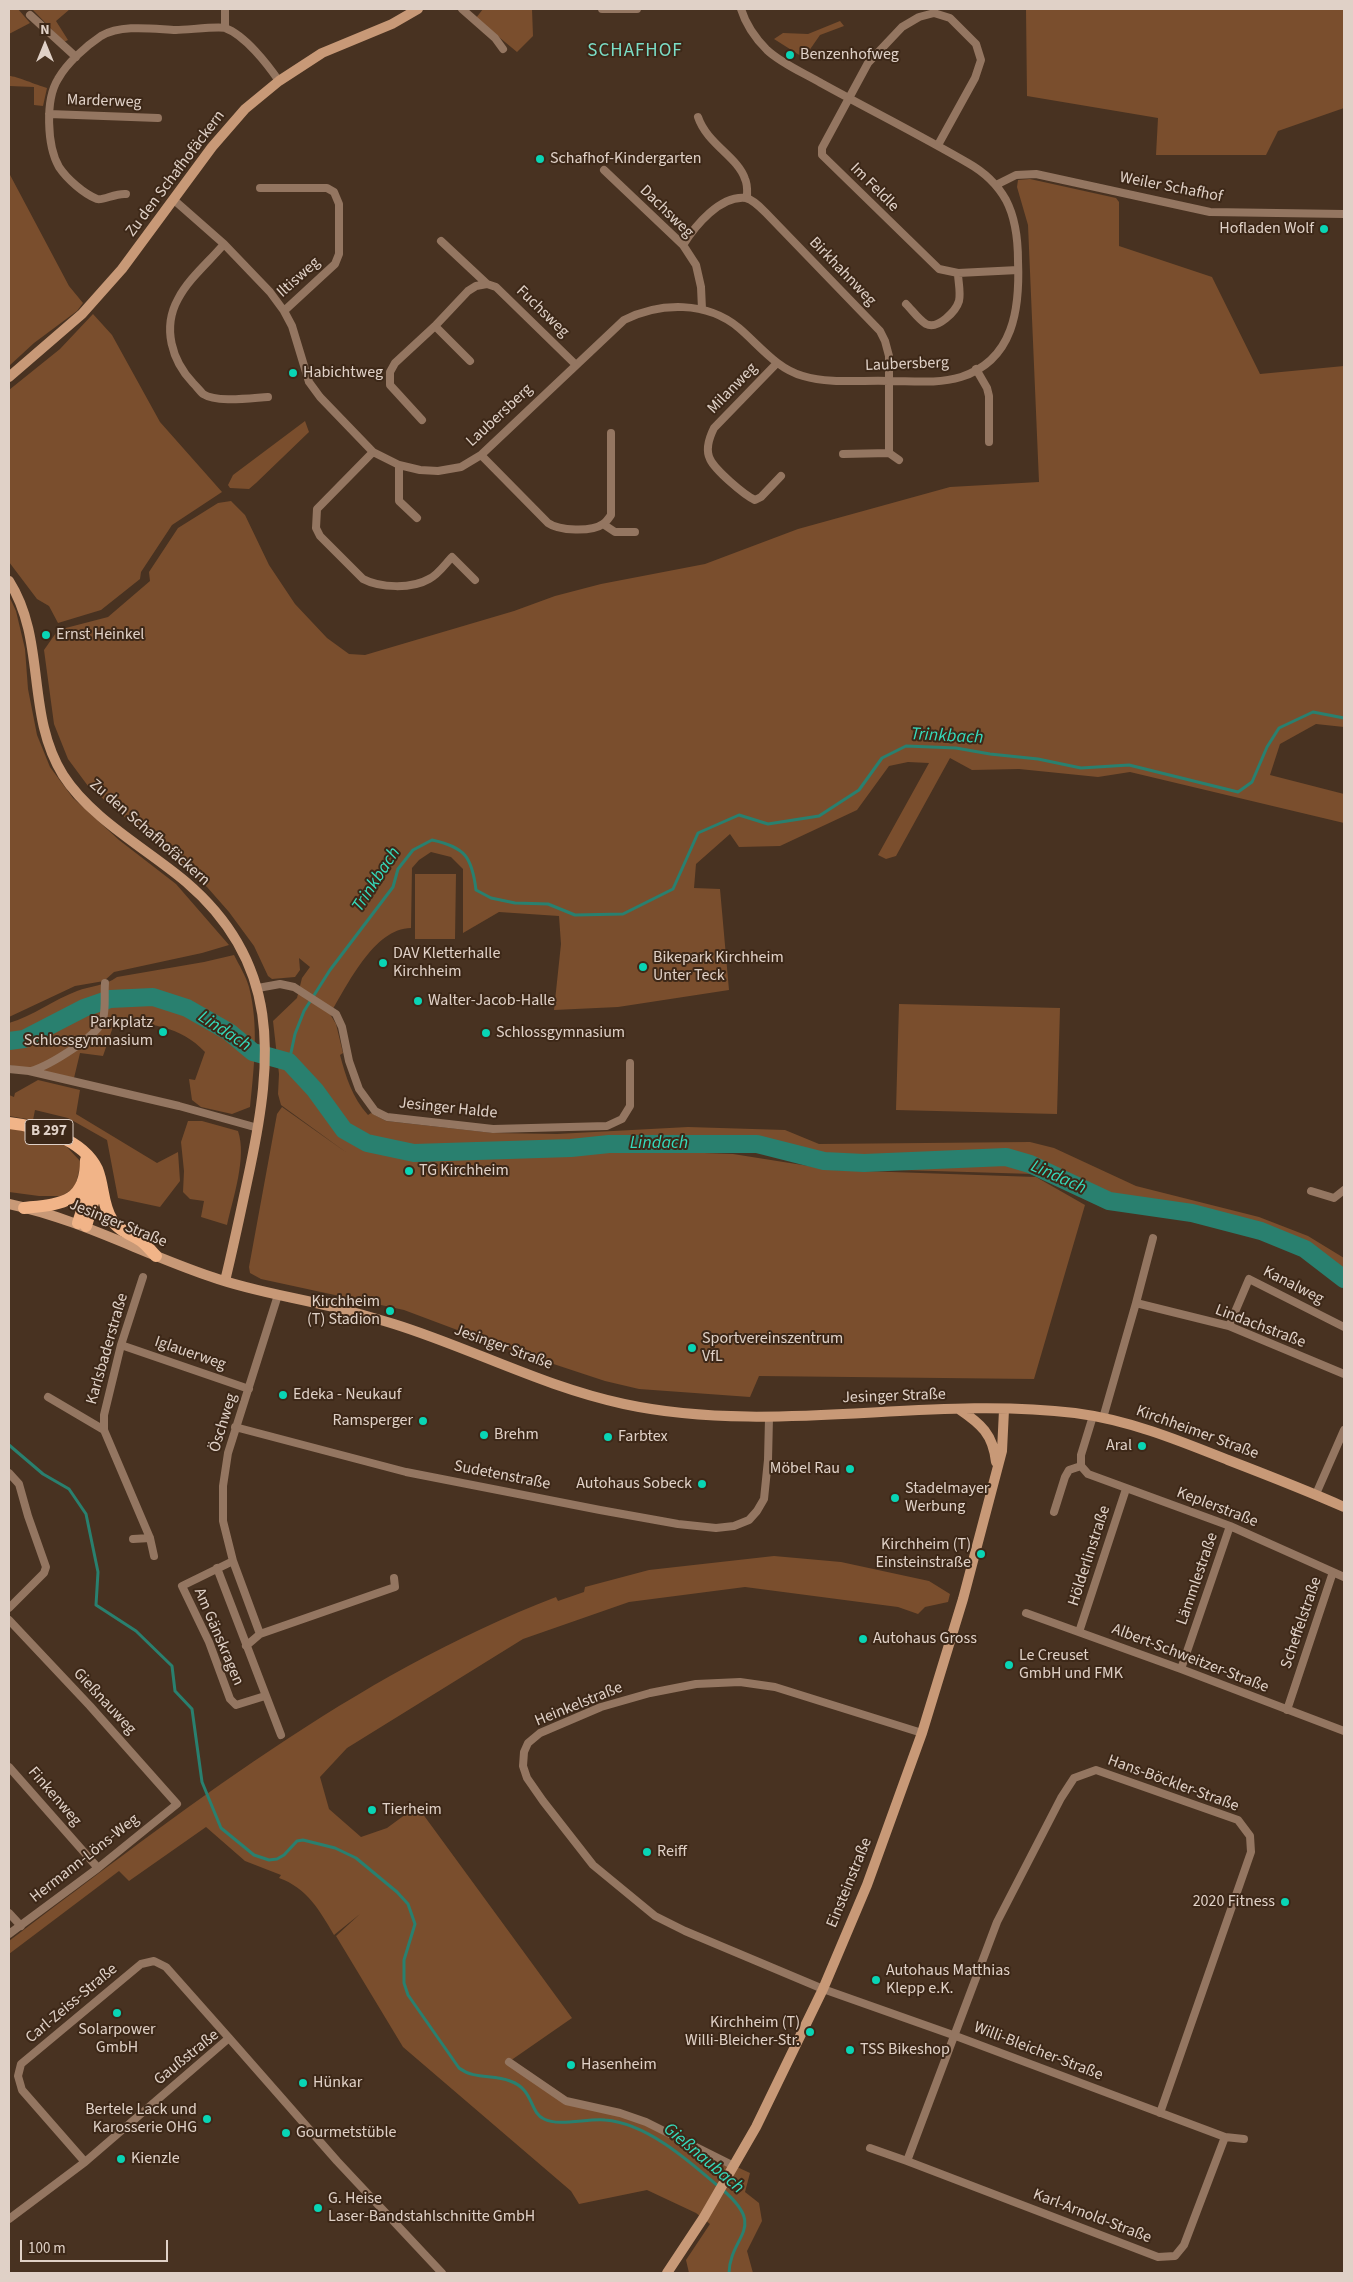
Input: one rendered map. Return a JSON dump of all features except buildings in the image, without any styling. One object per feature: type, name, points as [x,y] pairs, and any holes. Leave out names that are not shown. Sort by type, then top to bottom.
[{"type":"main road","name":"B 297","points":[[9,1123],[38,1128],[55,1134],[74,1145],[97,1169],[108,1213],[115,1225],[142,1242],[156,1256]]},
{"type":"main road","name":"B 297","points":[[24,1208],[52,1205],[76,1194],[85,1179],[85,1157]]},
{"type":"main road","name":"B 297","points":[[82,1225],[91,1179],[85,1157]]},
{"type":"main road","points":[[82,1225],[96,1196],[97,1169]]},
{"type":"street","points":[[225,9],[225,28],[250,45],[265,61],[279,81]]},
{"type":"street","name":"Zu den Schafhofäckern","points":[[9,376],[82,314],[122,270],[212,147],[245,109],[279,81],[322,53],[392,24],[418,9]]},
{"type":"street","points":[[462,9],[480,27],[495,38],[504,49]]},
{"type":"street","points":[[602,9],[637,9]]},
{"type":"street","name":"Laubersberg","points":[[174,200],[224,244],[270,292],[292,326],[309,382],[320,397],[372,452],[399,465],[420,470],[438,471],[461,467],[481,455],[575,364],[624,320],[632,316],[667,307],[702,309],[737,326],[777,363],[803,376],[832,381],[930,381],[961,377],[976,369],[994,356],[1010,330],[1018,302],[1017,234],[1013,215],[996,185],[974,167],[938,145],[848,98],[769,52],[756,39],[745,22],[741,9]]},
{"type":"street","points":[[848,98],[868,63],[902,27],[919,17],[943,12],[976,44],[981,60],[975,78],[938,145]]},
{"type":"street","points":[[30,15],[76,57]]},
{"type":"street","name":"Marderweg","points":[[126,194],[116,193],[104,200],[98,200],[82,189],[60,168],[51,142],[49,114],[52,93],[58,78],[76,57],[102,36],[123,29],[225,28]]},
{"type":"street","name":"Im Feldle","points":[[848,98],[822,148],[822,155],[932,265],[947,272],[958,273],[1018,270]]},
{"type":"street","name":"Marderweg","points":[[49,114],[158,118]]},
{"type":"street","points":[[683,245],[698,224],[723,203],[747,198],[746,179],[741,170],[702,130],[698,117]]},
{"type":"street","name":"Dachsweg","points":[[604,170],[683,245],[696,265],[701,287],[702,309]]},
{"type":"street","name":"Weiler Schafhof","points":[[996,185],[1016,175],[1036,174],[1210,212],[1344,214]]},
{"type":"street","name":"Iltisweg","points":[[260,188],[327,188],[334,192],[339,204],[339,254],[334,264],[284,311]]},
{"type":"street","name":"Birkhahnweg","points":[[747,198],[755,202],[880,331],[888,348],[888,453]]},
{"type":"street","name":"Fuchsweg","points":[[441,241],[488,284],[496,286],[575,364]]},
{"type":"street","points":[[224,244],[192,279],[177,300],[170,322],[171,346],[182,371],[204,394],[217,399],[268,397]]},
{"type":"street","points":[[906,304],[924,323],[937,324],[952,312],[958,304],[960,298],[958,273]]},
{"type":"street","points":[[422,420],[390,385],[388,379],[394,363],[435,326],[468,291],[476,286],[488,284]]},
{"type":"street","points":[[435,326],[470,361]]},
{"type":"street","name":"Milanweg","points":[[777,363],[714,428],[709,438],[708,448],[710,459],[715,466],[747,497],[755,500],[761,497],[781,476]]},
{"type":"street","points":[[976,369],[987,388],[989,396],[990,442]]},
{"type":"street","points":[[481,455],[556,529],[592,528],[603,524],[611,515],[611,434]]},
{"type":"street","points":[[372,452],[317,509],[316,528],[320,536],[362,579],[370,582],[391,586],[412,584],[430,579],[452,557],[475,580]]},
{"type":"street","points":[[843,454],[888,453],[899,460]]},
{"type":"street","points":[[399,465],[399,500],[417,518]]},
{"type":"street","points":[[603,524],[615,532],[635,532]]},
{"type":"street","name":"Zu den Schafhofäckern","points":[[9,582],[27,618],[33,648],[42,724],[48,746],[65,777],[90,805],[118,830],[187,883],[206,902],[223,921],[243,952],[258,988],[265,1028],[265,1074],[258,1128],[225,1282]]},
{"type":"street","name":"Jesinger Halde","points":[[258,988],[280,984],[294,987],[325,1005],[336,1014],[342,1027],[353,1073],[367,1102],[376,1111],[399,1119],[493,1129],[607,1126],[622,1119],[630,1106],[630,1063]]},
{"type":"street","points":[[29,1071],[43,1068],[67,1053],[95,1031],[103,1020],[105,986]]},
{"type":"street","points":[[9,1070],[29,1071],[258,1128]]},
{"type":"street","points":[[1311,1191],[1334,1198],[1344,1190]]},
{"type":"street","name":"Jesinger Straße","points":[[9,1204],[82,1225],[225,1282],[337,1308],[397,1325],[593,1397],[664,1412],[723,1417],[768,1418],[959,1409],[1004,1410]]},
{"type":"street","points":[[1054,1512],[1069,1470],[1081,1466],[1081,1454],[1098,1417],[1136,1303],[1153,1238]]},
{"type":"street","name":"Karlsbaderstraße","points":[[143,1277],[121,1344],[104,1415],[104,1430],[150,1538],[154,1556]]},
{"type":"street","name":"Kanalweg","points":[[1228,1326],[1249,1279],[1344,1327]]},
{"type":"street","name":"Öschweg","points":[[260,1634],[233,1561],[224,1521],[223,1486],[228,1453],[235,1427],[278,1295]]},
{"type":"street","name":"Lindachstraße","points":[[1136,1303],[1228,1326],[1344,1374]]},
{"type":"street","name":"Iglauerweg","points":[[121,1344],[248,1389]]},
{"type":"street","name":"Karlsbaderstraße","points":[[48,1397],[104,1430]]},
{"type":"street","name":"Einsteinstraße","points":[[959,1409],[978,1422],[995,1446],[996,1476]]},
{"type":"street","name":"Kirchheimer Straße","points":[[1004,1410],[1074,1413],[1158,1432],[1316,1494],[1344,1507]]},
{"type":"street","name":"Einsteinstraße","points":[[666,2273],[732,2171],[769,2102],[822,1989],[867,1885],[922,1732],[963,1599],[1002,1450],[1004,1410]]},
{"type":"street","name":"Sudetenstraße","points":[[235,1427],[406,1472],[617,1513],[678,1524],[716,1528],[734,1526],[749,1520],[757,1511],[764,1498],[768,1460],[768,1418]]},
{"type":"street","points":[[1316,1494],[1344,1430]]},
{"type":"street","name":"Keplerstraße","points":[[1081,1466],[1088,1474],[1230,1526],[1344,1577]]},
{"type":"street","points":[[9,1473],[19,1484],[46,1567],[44,1573],[9,1608]]},
{"type":"street","name":"Hölderlinstraße","points":[[1080,1632],[1126,1489]]},
{"type":"street","name":"Lämmlestraße","points":[[1182,1669],[1230,1526]]},
{"type":"street","points":[[133,1539],[150,1538]]},
{"type":"street","points":[[233,1561],[217,1568],[280,1735]]},
{"type":"street","name":"Am Gänskragen","points":[[217,1568],[182,1586],[209,1642],[230,1699],[236,1705],[264,1696]]},
{"type":"street","name":"Scheffelstraße","points":[[1287,1710],[1333,1572]]},
{"type":"street","points":[[246,1646],[260,1634],[395,1587],[394,1578]]},
{"type":"street","name":"Albert-Schweitzer-Straße","points":[[1026,1613],[1344,1730]]},
{"type":"street","name":"Gießnauweg","points":[[9,1620],[90,1706],[177,1804]]},
{"type":"street","name":"Heinkelstraße","points":[[822,1989],[685,1931],[655,1916],[628,1895],[593,1864],[543,1801],[527,1778],[523,1766],[524,1752],[528,1743],[540,1733],[601,1707],[650,1693],[696,1684],[721,1682],[756,1683],[775,1687],[922,1732]]},
{"type":"street","name":"Finkenweg","points":[[9,1767],[98,1868]]},
{"type":"street","name":"Hans-Böckler-Straße","points":[[953,2035],[997,1922],[1061,1798],[1074,1778],[1096,1770],[1238,1820],[1250,1836],[1251,1852],[1160,2113]]},
{"type":"street","name":"Hermann-Löns-Weg","points":[[9,1934],[98,1868],[177,1804]]},
{"type":"street","points":[[9,1913],[21,1926]]},
{"type":"street","name":"Carl-Zeiss-Straße","points":[[84,2162],[22,2090],[18,2076],[22,2064],[28,2058],[142,1964],[154,1961],[166,1967],[229,2038]]},
{"type":"street","name":"Willi-Bleicher-Straße","points":[[822,1989],[953,2035],[1225,2137],[1244,2140]]},
{"type":"street","points":[[907,2161],[953,2035]]},
{"type":"street","name":"Gaußstraße","points":[[9,2219],[84,2162],[229,2038],[337,2161],[442,2273]]},
{"type":"street","points":[[509,2062],[566,2101],[620,2113],[646,2122],[732,2171]]},
{"type":"street","name":"Karl-Arnold-Straße","points":[[870,2148],[1158,2257],[1175,2256],[1184,2246],[1225,2137]]},
{"type":"shaded area","points":[[9,9],[18,9],[30,23],[9,34]]},
{"type":"shaded area","points":[[32,9],[70,9],[56,21],[68,40],[64,42]]},
{"type":"shaded area","points":[[483,9],[532,9],[533,36],[517,52],[476,18]]},
{"type":"shaded area","points":[[1026,9],[1344,9],[1344,108],[1278,131],[1266,155],[1156,155],[1158,118],[1027,96]]},
{"type":"shaded area","points":[[840,21],[844,26],[820,35],[804,58],[774,39],[783,33],[808,34]]},
{"type":"shaded area","points":[[9,76],[47,88],[43,106],[34,105],[34,87],[9,86]]},
{"type":"shaded area","points":[[9,173],[69,286],[83,303],[77,311],[34,343],[9,366]]},
{"type":"shaded area","points":[[1030,179],[1116,198],[1119,202],[1119,246],[1212,277],[1260,374],[1344,366],[1344,727],[1316,724],[1280,744],[1270,775],[1344,794],[1344,823],[1130,772],[1098,777],[1019,769],[972,770],[950,758],[896,856],[886,859],[878,855],[929,763],[908,762],[889,766],[857,810],[780,846],[739,847],[730,834],[696,864],[694,888],[720,889],[729,990],[618,1007],[554,1010],[561,944],[559,916],[499,912],[463,933],[463,869],[451,857],[431,852],[419,860],[412,868],[411,928],[385,937],[374,948],[353,974],[330,1014],[336,1024],[343,1053],[340,1055],[342,1063],[350,1086],[362,1108],[368,1115],[371,1113],[386,1121],[493,1133],[557,1134],[688,1127],[785,1130],[819,1144],[1030,1142],[1054,1148],[1136,1186],[1259,1217],[1308,1236],[1344,1258],[1344,1282],[1303,1253],[1285,1245],[1187,1215],[1104,1208],[1034,1174],[834,1168],[772,1154],[722,1149],[648,1147],[549,1154],[410,1159],[647,1151],[733,1154],[834,1170],[1036,1177],[1085,1205],[1034,1379],[759,1376],[750,1397],[639,1389],[605,1381],[508,1349],[404,1310],[261,1279],[250,1273],[249,1267],[277,1114],[282,1107],[347,1153],[281,1105],[278,1094],[279,1074],[273,1021],[297,998],[302,978],[310,967],[299,958],[300,970],[295,977],[272,979],[268,976],[254,946],[229,912],[207,887],[88,786],[68,759],[54,724],[44,650],[58,630],[108,617],[150,581],[149,572],[178,528],[218,503],[231,501],[245,515],[269,565],[295,604],[327,638],[349,654],[365,655],[514,611],[555,596],[601,584],[705,564],[798,529],[950,487],[1039,482],[1028,225],[1017,187],[1018,180]]},
{"type":"shaded area","points":[[93,314],[112,335],[160,422],[222,492],[172,525],[141,572],[140,579],[101,610],[58,623],[49,606],[37,599],[9,562],[9,390],[60,349]]},
{"type":"shaded area","points":[[305,421],[309,432],[256,483],[249,489],[230,488],[228,485],[233,475]]},
{"type":"shaded area","points":[[9,596],[16,611],[25,649],[28,689],[37,735],[50,767],[73,798],[119,840],[176,884],[229,945],[202,953],[114,972],[104,981],[75,986],[9,1017]]},
{"type":"shaded area","points":[[415,874],[456,874],[455,939],[415,939]]},
{"type":"shaded area","points":[[234,955],[248,983],[254,1017],[255,1047],[250,1107],[232,1114],[201,1107],[192,1100],[189,1079],[195,1080],[205,1052],[186,1036],[164,1027],[115,1021],[103,1056],[80,1053],[74,1078],[9,1065],[9,1023],[82,989],[97,986],[117,977]]},
{"type":"shaded area","points":[[899,1004],[1060,1008],[1057,1114],[896,1110]]},
{"type":"shaded area","points":[[38,1080],[80,1090],[76,1114],[157,1163],[178,1152],[180,1181],[160,1207],[118,1198],[107,1140],[68,1118],[35,1110],[33,1120],[9,1116],[9,1095],[14,1097],[15,1093]]},
{"type":"shaded area","points":[[188,1121],[202,1121],[238,1131],[241,1153],[240,1165],[227,1225],[201,1217],[204,1201],[190,1199],[183,1192],[184,1171],[181,1142]]},
{"type":"shaded area","points":[[9,1128],[32,1132],[66,1146],[81,1162],[75,1188],[61,1196],[39,1196],[9,1192]]},
{"type":"shaded area","points":[[774,1556],[841,1562],[929,1581],[950,1594],[948,1602],[925,1607],[918,1614],[898,1607],[745,1587],[629,1602],[523,1639],[347,1748],[320,1777],[329,1809],[361,1837],[387,1828],[417,1806],[572,2018],[510,2061],[566,2101],[620,2113],[750,2173],[745,2192],[759,2203],[762,2221],[747,2251],[753,2273],[689,2273],[686,2260],[710,2224],[696,2213],[647,2190],[579,2204],[571,2191],[403,2047],[336,1936],[360,1914],[334,1935],[318,1909],[305,1894],[289,1882],[279,1878],[281,1875],[245,1861],[206,1827],[129,1881],[119,1871],[9,1954],[9,1941],[204,1796],[339,1706],[409,1666],[481,1629],[556,1597],[558,1601],[584,1592],[585,1587],[649,1570]]},
{"type":"waterway","name":"Trinkbach","points":[[289,1062],[295,1034],[304,1011],[330,970],[393,887],[398,869],[413,850],[432,840],[452,846],[465,855],[472,869],[476,890],[491,898],[515,903],[548,904],[575,915],[623,914],[673,889],[698,833],[739,815],[768,824],[819,816],[859,790],[882,758],[906,746],[956,748],[1038,759],[1081,768],[1129,765],[1238,792],[1252,782],[1267,747],[1279,728],[1313,712],[1344,718]]},
{"type":"waterway","name":"Lindach","points":[[9,1041],[24,1039],[84,1008],[110,999],[153,997],[187,1008],[229,1032],[253,1052],[289,1062],[315,1090],[344,1130],[367,1143],[414,1153],[571,1148],[609,1144],[757,1144],[824,1161],[864,1163],[1006,1157],[1030,1164],[1109,1201],[1192,1213],[1261,1231],[1305,1249],[1344,1279]]},
{"type":"waterway","name":"Gießnaubach","points":[[9,1445],[43,1474],[69,1489],[86,1514],[98,1572],[96,1605],[136,1631],[172,1666],[175,1691],[192,1709],[202,1782],[221,1828],[254,1855],[269,1860],[277,1859],[284,1855],[297,1841],[303,1840],[335,1848],[356,1858],[397,1892],[408,1904],[415,1924],[404,1960],[404,1983],[408,1995],[459,2068],[471,2074],[504,2079],[518,2085],[523,2089],[539,2116],[544,2119],[557,2122],[605,2120],[636,2128],[666,2144],[718,2186]]},
{"type":"waterway","name":"Gießnaubach","points":[[723,2190],[736,2203],[743,2214],[745,2223],[731,2260],[729,2273]]},
{"type":"place","name":"Benzenhofweg","points":[[790,55]]},
{"type":"place","name":"Schafhof-Kindergarten","points":[[540,159]]},
{"type":"place","name":"Hofladen Wolf","points":[[1324,229]]},
{"type":"place","name":"Habichtweg","points":[[293,373]]},
{"type":"place","name":"Ernst Heinkel","points":[[46,635]]},
{"type":"place","name":"DAV Kletterhalle Kirchheim","points":[[383,963]]},
{"type":"place","name":"Bikepark Kirchheim Unter Teck","points":[[643,967]]},
{"type":"place","name":"Walter-Jacob-Halle","points":[[418,1001]]},
{"type":"place","name":"Parkplatz Schlossgymnasium","points":[[163,1032]]},
{"type":"place","name":"Schlossgymnasium","points":[[486,1033]]},
{"type":"place","name":"TG Kirchheim","points":[[409,1171]]},
{"type":"place","name":"Kirchheim (T) Stadion","points":[[390,1311]]},
{"type":"place","name":"Sportvereinszentrum VfL","points":[[692,1348]]},
{"type":"place","name":"Edeka - Neukauf","points":[[283,1395]]},
{"type":"place","name":"Ramsperger","points":[[423,1421]]},
{"type":"place","name":"Brehm","points":[[484,1435]]},
{"type":"place","name":"Farbtex","points":[[608,1437]]},
{"type":"place","name":"Aral","points":[[1142,1446]]},
{"type":"place","name":"Möbel Rau","points":[[850,1469]]},
{"type":"place","name":"Autohaus Sobeck","points":[[702,1484]]},
{"type":"place","name":"Stadelmayer Werbung","points":[[895,1498]]},
{"type":"place","name":"Kirchheim (T) Einsteinstraße","points":[[981,1554]]},
{"type":"place","name":"Autohaus Gross","points":[[863,1639]]},
{"type":"place","name":"Le Creuset GmbH und FMK","points":[[1009,1665]]},
{"type":"place","name":"Tierheim","points":[[372,1810]]},
{"type":"place","name":"Reiff","points":[[647,1852]]},
{"type":"place","name":"2020 Fitness","points":[[1285,1902]]},
{"type":"place","name":"Autohaus Matthias Klepp e.K.","points":[[876,1980]]},
{"type":"place","name":"Solarpower GmbH","points":[[117,2013]]},
{"type":"place","name":"Kirchheim (T) Willi-Bleicher-Str.","points":[[810,2032]]},
{"type":"place","name":"TSS Bikeshop","points":[[850,2050]]},
{"type":"place","name":"Hasenheim","points":[[571,2065]]},
{"type":"place","name":"Hünkar","points":[[303,2083]]},
{"type":"place","name":"Bertele Lack und Karosserie OHG","points":[[207,2119]]},
{"type":"place","name":"Gourmetstüble","points":[[286,2133]]},
{"type":"place","name":"Kienzle","points":[[121,2159]]},
{"type":"place","name":"G. Heise Laser-Bandstahlschnitte GmbH","points":[[318,2208]]},
{"type":"district","name":"SCHAFHOF","points":[[635,52]]}]
